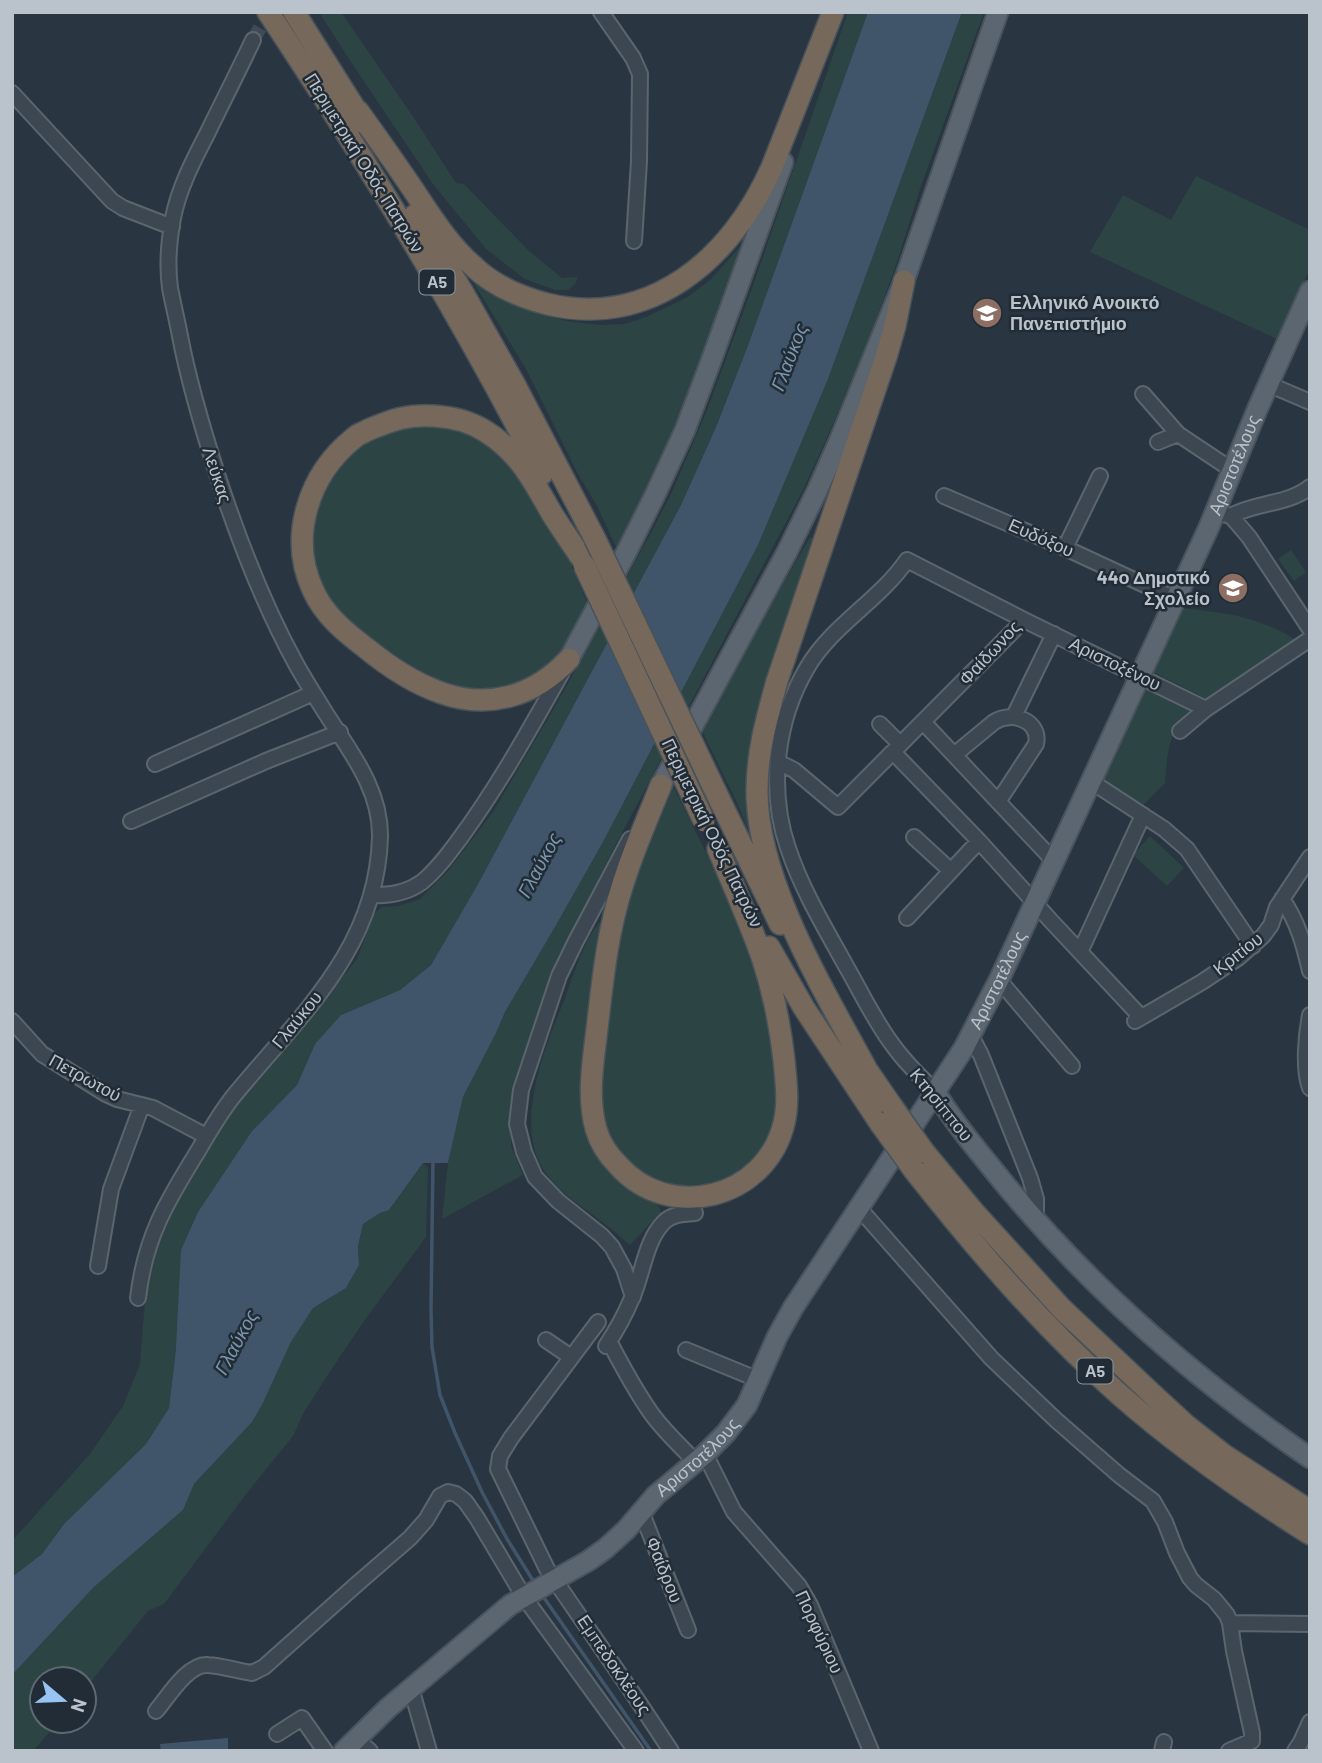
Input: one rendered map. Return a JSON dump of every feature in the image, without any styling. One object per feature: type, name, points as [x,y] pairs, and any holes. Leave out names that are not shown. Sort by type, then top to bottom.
[{"type":"highway","name":"Περιμετρική Οδός Πατρών","points":[[268,12],[407,230],[477,352],[553,495],[704,821],[776,962],[804,1008],[919,1161],[955,1223],[1062,1340],[1119,1394],[1211,1467],[1310,1534]]},
{"type":"highway","name":"Περιμετρική Οδός Πατρών","points":[[294,12],[358,111],[415,215],[516,387],[595,539],[767,899],[831,1016],[868,1072],[885,1114]]},
{"type":"highway","points":[[358,111],[447,237],[472,266],[484,275],[510,291],[555,306],[584,310],[620,307],[655,296],[675,286],[704,262],[754,203],[769,174],[834,12]]},
{"type":"highway","points":[[868,1072],[809,962],[778,888],[760,824],[758,772],[763,732],[775,689],[886,357],[904,281]]},
{"type":"highway","points":[[569,659],[557,673],[546,680],[525,692],[502,698],[479,701],[430,689],[374,654],[329,616],[313,591],[304,564],[301,534],[307,504],[318,479],[355,436],[392,419],[422,415],[448,417],[466,421],[485,431],[523,463],[582,561]]},
{"type":"highway","points":[[661,785],[623,882],[611,929],[592,1073],[592,1101],[596,1130],[607,1153],[622,1171],[639,1184],[677,1197],[710,1196],[745,1182],[771,1155],[780,1138],[786,1115],[782,1043],[770,984],[762,956],[718,849]]},
{"type":"highway","name":"Περιμετρική Οδός Πατρών","points":[[919,1161],[973,1211],[1062,1309],[1160,1402],[1224,1455],[1310,1511]]},
{"type":"main road","points":[[569,659],[656,495],[685,430],[834,12]]},
{"type":"main road","points":[[661,785],[787,552],[853,410],[904,281],[998,12]]},
{"type":"main road","name":"Αριστοτέλους","points":[[527,1595],[605,1549],[660,1492],[701,1458],[737,1421],[793,1308],[971,1036],[1175,600],[1223,514],[1232,470],[1310,291]]},
{"type":"main road","name":"Κτησίππου","points":[[935,1091],[958,1126],[1036,1222],[1074,1263],[1228,1399],[1310,1458]]},
{"type":"main road","points":[[356,1746],[411,1688],[510,1605],[527,1595]]},
{"type":"street","points":[[601,12],[634,58],[640,74],[639,161],[634,241]]},
{"type":"street","name":"Λεύκας","points":[[253,40],[179,195],[172,227],[170,288],[197,411],[251,571],[295,662],[363,771],[373,794],[379,814],[380,832],[379,855],[371,895]]},
{"type":"street","points":[[12,93],[112,201],[172,227]]},
{"type":"street","points":[[1268,384],[1310,402]]},
{"type":"street","points":[[1143,394],[1178,434],[1232,470]]},
{"type":"street","points":[[1158,443],[1178,434]]},
{"type":"street","points":[[1065,548],[1100,476]]},
{"type":"street","points":[[1223,514],[1309,490]]},
{"type":"street","name":"Ευδόξου","points":[[944,496],[1065,548],[1175,600]]},
{"type":"street","points":[[1223,514],[1259,550],[1310,629]]},
{"type":"street","name":"Φαίδωνος","points":[[778,762],[794,770],[838,807],[1024,620],[907,560],[893,578],[821,647]]},
{"type":"street","name":"Αριστοξένου","points":[[1024,620],[1206,709]]},
{"type":"street","points":[[1014,716],[1054,634]]},
{"type":"street","points":[[1180,731],[1206,709],[1310,639]]},
{"type":"street","name":"Κτησίππου","points":[[821,647],[806,670],[781,736],[778,790],[783,830],[806,892],[884,1032],[903,1058],[935,1091]]},
{"type":"street","points":[[371,895],[385,896],[414,887],[442,861],[501,778],[569,659]]},
{"type":"street","points":[[155,764],[313,693]]},
{"type":"street","points":[[954,755],[998,719],[1006,716],[1014,716],[1032,727],[1037,734],[1034,749],[998,802]]},
{"type":"street","points":[[923,722],[1054,861]]},
{"type":"street","points":[[880,724],[897,748],[1080,952],[1143,815]]},
{"type":"street","points":[[131,821],[242,771],[340,733]]},
{"type":"street","points":[[1091,782],[1164,829],[1191,854],[1253,946]]},
{"type":"street","points":[[633,1297],[624,1269],[612,1247],[536,1177],[524,1152],[517,1124],[521,1090],[559,975],[661,785]]},
{"type":"street","points":[[914,837],[951,871]]},
{"type":"street","points":[[907,918],[979,841]]},
{"type":"street","name":"Κριτίου","points":[[1080,952],[1138,1019],[1202,982],[1253,946],[1266,932],[1282,899],[1310,857]]},
{"type":"street","name":"Γλαύκου","points":[[138,1297],[143,1264],[156,1225],[170,1196],[231,1100],[302,1017],[337,970],[367,912],[371,895]]},
{"type":"street","points":[[1282,899],[1296,920],[1310,971]]},
{"type":"street","points":[[999,980],[1072,1066]]},
{"type":"street","points":[[1310,1016],[1306,1049],[1310,1088]]},
{"type":"street","name":"Πετρωτού","points":[[12,1021],[35,1048],[48,1058],[112,1097],[159,1111],[206,1136]]},
{"type":"street","points":[[971,1036],[1030,1178],[1037,1199],[1036,1222]]},
{"type":"street","points":[[98,1266],[111,1189],[142,1105]]},
{"type":"street","points":[[858,1208],[991,1358],[1056,1420],[1155,1504],[1188,1574],[1196,1586],[1214,1599],[1230,1623],[1252,1741],[1229,1751]]},
{"type":"street","points":[[633,1297],[650,1245],[660,1227],[676,1215],[695,1213]]},
{"type":"street","name":"Πορφύριου","points":[[633,1297],[608,1344],[667,1433],[701,1458],[738,1518],[799,1586],[810,1605],[871,1751]]},
{"type":"street","points":[[546,1340],[571,1357],[598,1322]]},
{"type":"street","points":[[687,1350],[759,1380]]},
{"type":"street","name":"Εμπεδοκλέους","points":[[571,1357],[500,1456],[497,1464],[500,1476],[552,1582],[671,1751]]},
{"type":"street","points":[[156,1711],[187,1673],[201,1665],[253,1673],[264,1667],[410,1538],[426,1520],[440,1496],[446,1492],[454,1493],[465,1501],[636,1751]]},
{"type":"street","name":"Φαίδρου","points":[[641,1511],[688,1630]]},
{"type":"street","points":[[1230,1623],[1310,1624]]},
{"type":"street","points":[[411,1688],[429,1751]]},
{"type":"street","points":[[277,1734],[302,1718],[325,1751]]},
{"type":"street","points":[[1295,1751],[1308,1730]]},
{"type":"green space","points":[[319,12],[341,12],[456,183],[464,184],[529,251],[562,278],[578,277],[575,284],[568,290],[555,290],[525,279],[486,249],[433,184]]},
{"type":"green space","points":[[848,12],[868,12],[747,348],[681,505],[478,884],[431,965],[400,990],[341,1015],[315,1044],[297,1085],[252,1131],[198,1212],[169,1408],[146,1444],[64,1524],[42,1554],[12,1577],[12,1541],[90,1454],[123,1406],[140,1364],[145,1301],[165,1213],[208,1140],[357,959],[374,914],[381,907],[398,906],[420,899],[448,871],[493,812],[556,705],[653,529],[707,410]]},
{"type":"green space","points":[[962,12],[984,12],[869,339],[804,488],[613,850],[570,939],[515,1093],[511,1146],[523,1175],[442,1219],[448,1163],[463,1097],[505,1012],[603,842],[758,545],[828,379]]},
{"type":"green space","points":[[1196,176],[1310,230],[1310,269],[1277,339],[1090,252],[1123,195],[1171,220]]},
{"type":"green space","points":[[746,240],[676,432],[618,551],[526,369],[470,277],[517,306],[566,321],[601,325],[625,324],[688,297],[711,279]]},
{"type":"green space","points":[[417,427],[442,428],[480,440],[521,475],[567,554],[588,605],[554,660],[535,677],[517,686],[482,692],[443,684],[419,673],[389,654],[341,616],[323,590],[314,567],[311,534],[316,505],[336,469],[358,448],[388,431]]},
{"type":"green space","points":[[810,537],[815,541],[774,659],[760,858],[702,731],[734,669]]},
{"type":"green space","points":[[1291,550],[1306,572],[1294,581],[1278,559]]},
{"type":"green space","points":[[1183,608],[1255,621],[1296,640],[1207,699],[1153,672]]},
{"type":"green space","points":[[1146,686],[1193,707],[1174,732],[1165,783],[1143,805],[1100,779]]},
{"type":"green space","points":[[673,786],[757,961],[779,1081],[774,1131],[762,1153],[726,1182],[676,1188],[644,1176],[615,1148],[600,1102],[619,927],[629,886]]},
{"type":"green space","points":[[1150,836],[1184,868],[1167,886],[1133,855]]},
{"type":"green space","points":[[601,921],[584,1063],[614,1176],[660,1208],[660,1213],[630,1245],[552,1181],[536,1153],[532,1132],[535,1085],[549,1038],[580,956]]},
{"type":"green space","points":[[423,1163],[428,1168],[426,1237],[327,1376],[304,1412],[293,1436],[164,1604],[148,1611],[98,1673],[98,1665],[28,1665],[28,1735],[47,1735],[33,1751],[12,1751],[12,1675],[94,1587],[183,1510],[194,1484],[252,1422],[291,1342],[313,1307],[346,1288],[359,1265],[358,1246],[363,1224],[389,1210]]},
{"type":"water","name":"Γλαύκος","points":[[868,12],[962,12],[828,379],[758,545],[603,842],[505,1012],[463,1097],[448,1163],[423,1163],[389,1210],[363,1224],[358,1246],[359,1265],[346,1288],[313,1308],[291,1342],[252,1422],[194,1484],[183,1510],[94,1587],[12,1675],[12,1577],[42,1554],[64,1524],[146,1444],[169,1408],[176,1348],[181,1250],[198,1212],[252,1131],[297,1085],[315,1044],[341,1015],[400,990],[431,965],[478,884],[681,505],[747,348]]},
{"type":"water","points":[[228,1738],[228,1751],[161,1751],[160,1744]]},
{"type":"waterway","points":[[433,1159],[432,1347],[440,1395],[482,1492],[534,1582]]},
{"type":"waterway","points":[[542,1595],[651,1751]]},
{"type":"tunnel","points":[[253,40],[269,12]]},
{"type":"place","name":"Ελληνικό Ανοικτό Πανεπιστήμιο","points":[[987,313]]},
{"type":"place","name":"44ο Δημοτικό Σχολείο","points":[[1233,588]]}]
